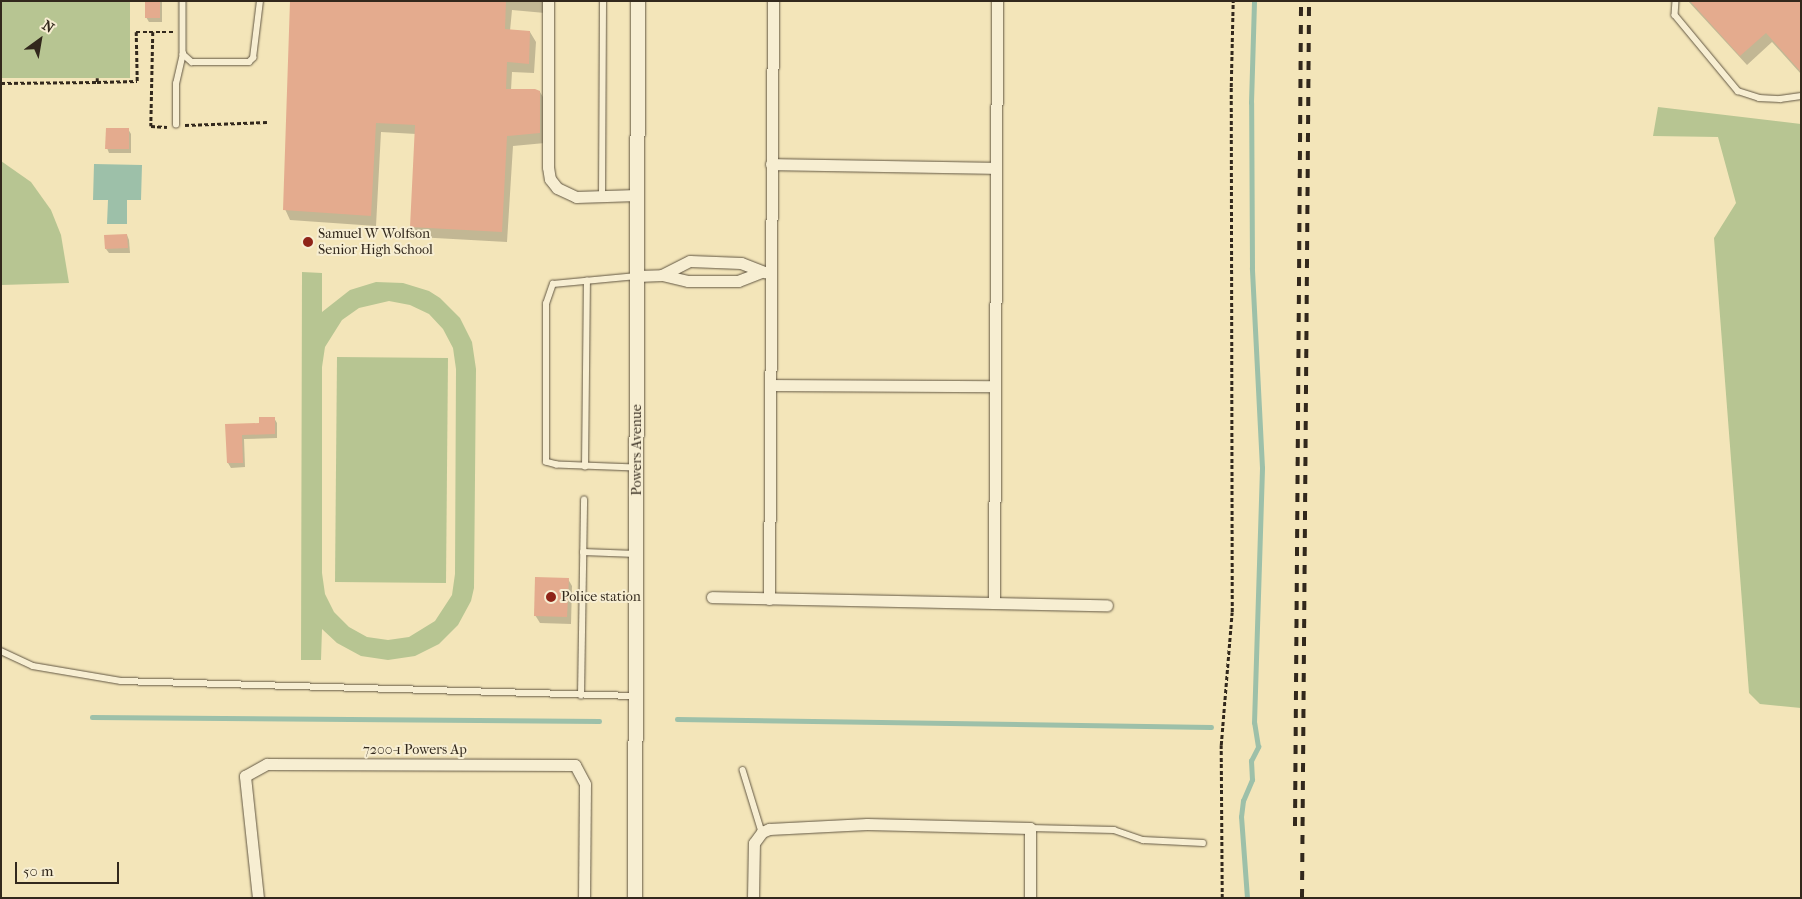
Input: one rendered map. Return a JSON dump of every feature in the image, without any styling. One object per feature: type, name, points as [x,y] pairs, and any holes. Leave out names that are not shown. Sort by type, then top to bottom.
[{"type":"street","points":[[548,1],[548,166],[550,179],[557,188],[566,194],[576,197],[637,195]]},
{"type":"street","name":"Powers Avenue","points":[[635,898],[638,1]]},
{"type":"street","points":[[769,599],[770,384],[766,272],[771,164],[772,1]]},
{"type":"street","points":[[994,603],[997,1]]},
{"type":"street","points":[[771,164],[996,168]]},
{"type":"street","points":[[662,275],[690,261],[741,263],[766,272]]},
{"type":"street","points":[[637,276],[662,275],[688,281],[738,281],[766,272]]},
{"type":"street","points":[[770,384],[995,386]]},
{"type":"street","points":[[712,597],[1107,605]]},
{"type":"street","name":"7200-1 Powers Ap","points":[[258,898],[245,776],[267,764],[576,765],[584,784],[584,898]]},
{"type":"street","points":[[753,898],[754,843],[762,832],[769,829],[867,824],[1030,828],[1030,898]]},
{"type":"lane","points":[[176,125],[176,84],[183,54],[183,1]]},
{"type":"lane","points":[[183,54],[192,62],[249,62],[253,58],[260,1]]},
{"type":"lane","points":[[602,196],[603,1]]},
{"type":"lane","points":[[1676,1],[1675,15],[1738,91],[1759,98],[1780,99],[1801,96]]},
{"type":"lane","points":[[637,276],[553,284],[546,304],[546,462],[557,465],[637,468]]},
{"type":"lane","points":[[585,466],[587,281]]},
{"type":"lane","points":[[581,696],[584,500]]},
{"type":"lane","points":[[583,552],[636,554]]},
{"type":"lane","points":[[1,652],[33,666],[122,681],[581,696],[636,696]]},
{"type":"lane","points":[[743,770],[762,832]]},
{"type":"lane","points":[[1030,828],[1114,830],[1143,840],[1203,843]]},
{"type":"path","points":[[1222,898],[1221,745],[1232,602],[1231,87],[1233,1]]},
{"type":"path","points":[[1,83],[97,80],[137,81],[136,32],[183,32]]},
{"type":"path","points":[[153,32],[150,126],[169,128],[176,125],[267,122]]},
{"type":"shaded area","points":[[1,1],[130,1],[130,78],[1,78]]},
{"type":"shaded area","points":[[1658,107],[1801,124],[1801,708],[1760,704],[1749,693],[1714,238],[1736,203],[1718,137],[1653,136]]},
{"type":"shaded area","points":[[1,161],[31,182],[51,210],[61,235],[69,283],[1,285]]},
{"type":"shaded area","points":[[94,164],[142,165],[141,200],[127,200],[127,224],[107,224],[108,200],[93,200]]},
{"type":"shaded area","points":[[302,272],[322,273],[322,312],[350,290],[376,282],[403,283],[429,291],[440,298],[460,318],[472,342],[476,369],[474,588],[471,601],[458,625],[439,644],[415,656],[388,660],[361,656],[337,643],[322,629],[321,660],[301,660]],"holes":[[[389,301],[410,305],[429,314],[443,329],[453,348],[456,369],[455,574],[452,595],[435,621],[409,637],[388,640],[367,637],[349,627],[334,612],[325,594],[322,573],[322,367],[325,347],[342,320],[359,308]]]},
{"type":"shaded area","points":[[337,357],[448,358],[446,583],[335,582]]},
{"type":"building","points":[[145,1],[160,1],[160,18],[145,18]]},
{"type":"building","points":[[290,1],[506,1],[505,29],[530,31],[529,64],[507,62],[506,89],[535,89],[540,91],[540,133],[507,136],[502,232],[410,227],[415,125],[376,123],[371,216],[283,210]]},
{"type":"building","points":[[1690,1],[1801,1],[1801,72],[1766,33],[1740,56]]},
{"type":"building","points":[[106,128],[129,128],[129,149],[105,149]]},
{"type":"building","points":[[127,234],[128,248],[105,249],[104,235]]},
{"type":"building","points":[[259,417],[275,417],[275,434],[242,435],[243,463],[227,463],[225,424],[259,423]]},
{"type":"building","name":"Police station","points":[[535,577],[569,578],[567,617],[534,616]]},
{"type":"waterway","points":[[1247,898],[1241,817],[1243,801],[1252,780],[1251,761],[1258,747],[1254,723],[1262,468],[1252,268],[1251,103],[1254,1]]},
{"type":"waterway","points":[[92,717],[599,721]]},
{"type":"waterway","points":[[677,719],[1211,727]]},
{"type":"railway","points":[[1295,826],[1301,1]]},
{"type":"railway","points":[[1302,898],[1309,1]]},
{"type":"place","name":"Samuel W Wolfson Senior High School","points":[[308,242]]},
{"type":"place","name":"Police station","points":[[551,597]]}]
